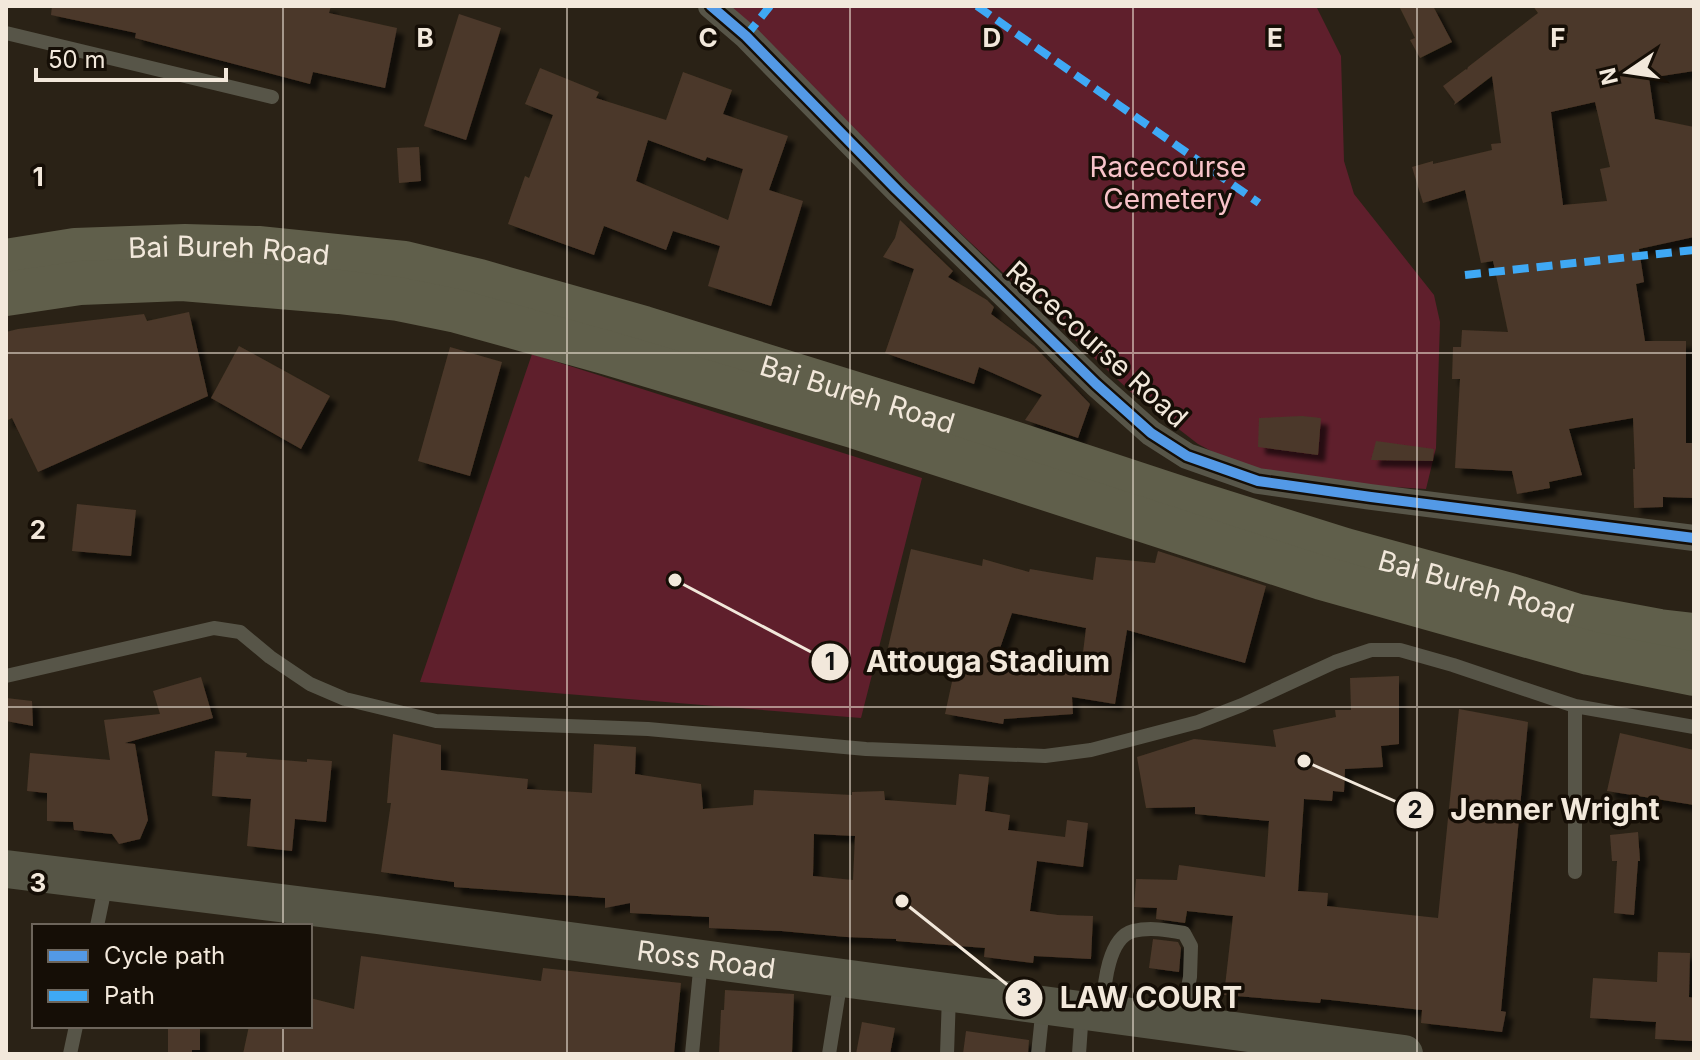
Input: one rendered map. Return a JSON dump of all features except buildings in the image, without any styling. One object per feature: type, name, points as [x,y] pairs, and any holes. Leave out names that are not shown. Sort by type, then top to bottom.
[{"type":"highway","name":"Bai Bureh Road","points":[[6,261],[75,250],[185,246],[258,248],[404,263],[644,328],[1345,550],[1578,616],[1694,635]]},
{"type":"highway","points":[[6,294],[80,283],[182,279],[339,292],[398,299],[457,311],[856,427],[1322,578],[1589,653],[1694,674]]},
{"type":"main road","name":"Ross Road","points":[[6,869],[377,915],[1380,1052]]},
{"type":"street","name":"Racecourse Road","points":[[711,6],[746,36],[897,190],[1096,384],[1151,433],[1187,456],[1258,481],[1694,538]]},
{"type":"lane","points":[[6,33],[272,97]]},
{"type":"lane","points":[[6,676],[214,628],[240,632],[310,684],[345,699],[436,721],[648,729],[866,749],[1045,756],[1091,750],[1198,722],[1335,662],[1371,650],[1400,650],[1575,706],[1694,727]]},
{"type":"lane","points":[[1575,706],[1575,872]]},
{"type":"lane","points":[[97,924],[106,882]]},
{"type":"lane","points":[[1079,1054],[1115,946],[1129,932],[1158,929],[1184,933],[1191,946],[1190,977],[1180,1024]]},
{"type":"lane","points":[[692,1054],[701,959]]},
{"type":"lane","points":[[829,1054],[841,978]]},
{"type":"lane","points":[[947,1054],[950,993]]},
{"type":"lane","points":[[1038,1054],[1043,1005]]},
{"type":"lane","points":[[70,1054],[76,1028]]},
{"type":"green space","name":"Racecourse Cemetery","points":[[709,6],[1316,6],[1341,56],[1344,161],[1354,194],[1434,295],[1440,322],[1436,448],[1426,489],[1264,479],[1198,444],[1132,393],[913,189]]},
{"type":"green space","points":[[532,354],[922,478],[861,718],[420,682]]},
{"type":"marked path","points":[[746,36],[770,6]]},
{"type":"marked path","points":[[977,6],[1259,203]]},
{"type":"marked path","points":[[1465,275],[1694,250]]},
{"type":"cycle path","points":[[711,6],[746,36],[897,190],[1096,384],[1151,433],[1187,456],[1258,481],[1694,538]]},
{"type":"place","name":"Attouga Stadium","points":[[675,580]]},
{"type":"place","name":"Jenner Wright","points":[[1304,761]]},
{"type":"place","name":"LAW COURT","points":[[902,901]]}]
